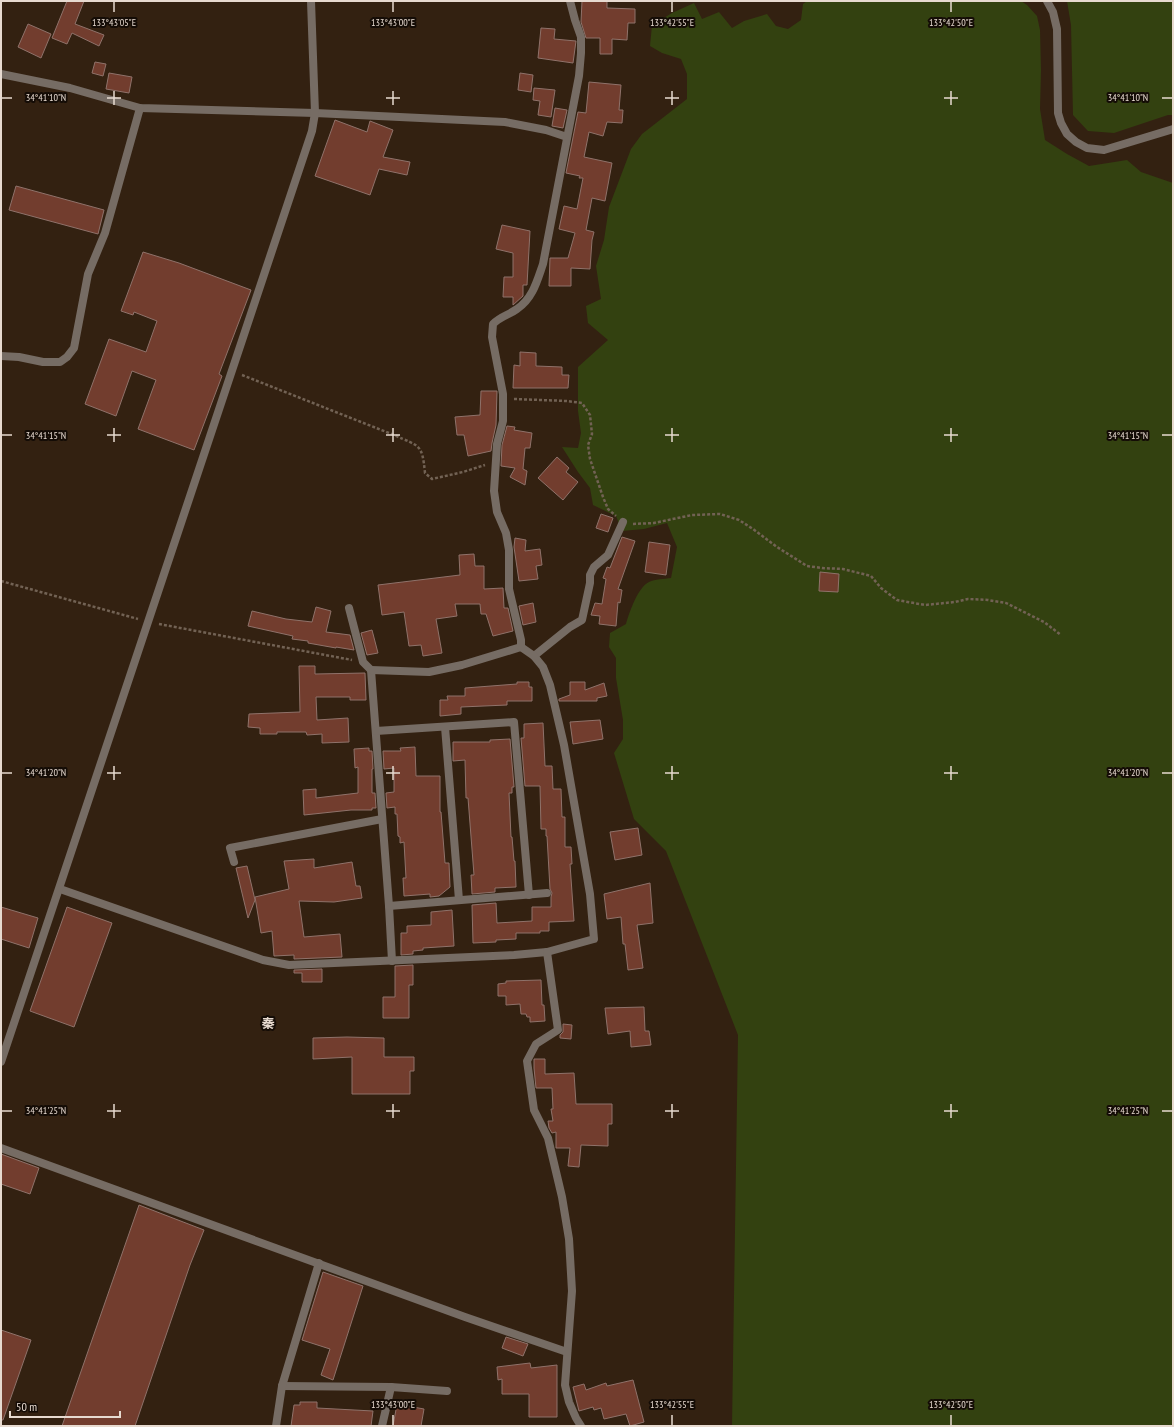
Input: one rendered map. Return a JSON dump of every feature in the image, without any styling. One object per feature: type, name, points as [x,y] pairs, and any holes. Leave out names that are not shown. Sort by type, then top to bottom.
[{"type":"street","points":[[1,1062],[312,131],[315,113],[311,1]]},
{"type":"street","points":[[521,647],[521,640],[509,589],[509,550],[506,534],[497,512],[494,491],[497,444],[504,421],[504,394],[492,337],[493,324],[501,317],[516,310],[529,299],[537,283],[543,264],[579,76],[581,37],[570,1]]},
{"type":"street","points":[[1047,1],[1053,12],[1057,30],[1058,113],[1067,134],[1076,142],[1087,148],[1104,150],[1173,130]]},
{"type":"street","points":[[1,74],[70,88],[140,108],[315,113],[505,122],[546,130],[567,137]]},
{"type":"street","points":[[1,356],[19,357],[43,362],[60,362],[67,357],[74,348],[88,274],[105,233],[140,108]]},
{"type":"street","points":[[534,656],[570,627],[582,620],[590,583],[590,575],[594,568],[608,555],[623,522]]},
{"type":"street","points":[[349,608],[363,662],[371,670],[392,961]]},
{"type":"street","points":[[60,889],[263,960],[289,964],[392,961],[547,952],[594,939],[590,894],[564,745],[550,685],[543,667],[534,656],[521,647]]},
{"type":"street","points":[[371,670],[429,672],[462,665],[521,647]]},
{"type":"street","points":[[376,731],[514,722],[529,895]]},
{"type":"street","points":[[445,727],[459,900]]},
{"type":"street","points":[[234,862],[230,848],[382,819]]},
{"type":"street","points":[[389,906],[548,893]]},
{"type":"street","points":[[547,952],[558,1030],[536,1044],[527,1061],[534,1110],[548,1138],[562,1197],[569,1239],[572,1291],[564,1385],[569,1402],[581,1426]]},
{"type":"street","points":[[1,1148],[567,1352]]},
{"type":"street","points":[[276,1426],[282,1386],[318,1263]]},
{"type":"street","points":[[282,1386],[391,1387],[447,1391]]},
{"type":"street","points":[[382,1426],[391,1387]]},
{"type":"path","points":[[231,371],[394,435],[418,446],[422,452],[425,473],[432,478],[463,472],[495,461]]},
{"type":"path","points":[[504,399],[567,401],[582,403],[590,415],[592,434],[588,446],[590,459],[603,497],[608,509],[623,522],[635,525],[692,516],[720,514],[739,520],[754,529],[777,547],[806,566],[843,569],[871,576],[881,588],[898,600],[925,605],[968,599],[1006,603],[1044,622],[1061,635]]},
{"type":"path","points":[[1,581],[148,622],[363,662]]},
{"type":"green space","points":[[807,1],[1021,1],[1037,16],[1040,30],[1040,109],[1045,140],[1089,166],[1127,160],[1141,172],[1173,183],[1173,1426],[732,1426],[738,1035],[666,851],[634,819],[614,753],[623,739],[623,720],[616,678],[616,658],[609,647],[610,633],[626,624],[634,601],[645,585],[654,580],[671,578],[677,547],[667,523],[644,529],[622,531],[616,516],[593,505],[590,488],[562,447],[578,448],[581,433],[578,411],[578,367],[608,340],[588,323],[586,306],[601,299],[596,266],[604,240],[609,207],[631,149],[642,134],[687,99],[687,74],[681,59],[662,53],[650,46],[652,25],[672,13],[694,3],[702,19],[719,12],[732,28],[744,21],[767,14],[776,26],[788,29],[801,20],[803,4]]},
{"type":"green space","points":[[1067,1],[1173,1],[1173,115],[1168,115],[1114,133],[1088,131],[1073,115],[1071,25]]},
{"type":"building","points":[[67,1],[84,1],[75,24],[104,35],[99,46],[72,33],[67,44],[52,38]]},
{"type":"building","points":[[582,1],[607,1],[607,8],[635,9],[635,23],[628,23],[627,40],[612,39],[612,54],[600,54],[600,38],[586,38],[581,22]]},
{"type":"building","points":[[28,24],[51,34],[41,58],[18,47]]},
{"type":"building","points":[[541,28],[555,29],[554,39],[576,41],[573,63],[538,58]]},
{"type":"building","points":[[95,62],[106,64],[103,76],[92,73]]},
{"type":"building","points":[[109,73],[132,77],[129,93],[106,89]]},
{"type":"building","points":[[520,73],[533,75],[531,92],[518,90]]},
{"type":"building","points":[[589,82],[621,85],[619,110],[623,110],[622,123],[607,122],[603,136],[589,132],[584,157],[612,163],[605,201],[592,198],[586,230],[594,232],[590,269],[571,268],[571,286],[549,286],[550,258],[568,258],[575,233],[559,229],[564,206],[577,209],[583,178],[566,173],[578,112],[586,113]]},
{"type":"building","points":[[534,88],[555,90],[551,117],[538,115],[540,101],[533,100]]},
{"type":"building","points":[[555,108],[567,110],[563,128],[552,126]]},
{"type":"building","points":[[335,120],[367,132],[370,121],[393,130],[383,157],[410,162],[407,175],[379,169],[370,195],[315,176]]},
{"type":"building","points":[[16,186],[104,210],[98,234],[9,210]]},
{"type":"building","points":[[502,225],[530,231],[527,285],[523,285],[523,296],[513,305],[513,297],[503,297],[504,277],[513,277],[513,253],[496,249]]},
{"type":"building","points":[[143,252],[179,263],[251,290],[219,374],[222,376],[194,450],[138,429],[156,380],[132,371],[116,416],[85,404],[109,339],[146,352],[157,321],[134,312],[133,315],[121,311]]},
{"type":"building","points":[[520,352],[536,353],[536,366],[562,367],[562,375],[569,375],[568,388],[513,388],[514,365],[520,366]]},
{"type":"building","points":[[481,391],[497,391],[496,425],[491,451],[468,456],[464,435],[457,435],[455,417],[480,415]]},
{"type":"building","points":[[507,426],[515,427],[514,430],[532,433],[530,448],[525,448],[523,469],[527,471],[525,485],[510,477],[515,468],[501,466],[502,445]]},
{"type":"building","points":[[557,457],[569,468],[566,472],[578,482],[563,500],[538,478]]},
{"type":"building","points":[[601,514],[613,518],[608,532],[596,528]]},
{"type":"building","points":[[622,537],[635,541],[618,589],[622,590],[620,603],[618,602],[616,626],[599,624],[600,616],[591,615],[595,603],[602,604],[606,579],[603,578],[607,567],[610,568]]},
{"type":"building","points":[[515,538],[526,540],[525,551],[540,549],[542,565],[536,566],[538,579],[519,581],[514,547]]},
{"type":"building","points":[[649,542],[670,545],[666,575],[645,572]]},
{"type":"building","points":[[474,554],[475,566],[484,566],[484,589],[503,588],[504,608],[508,608],[513,631],[493,636],[486,614],[481,614],[480,604],[455,604],[457,616],[436,619],[442,653],[423,656],[421,645],[409,646],[404,612],[382,615],[378,585],[460,575],[459,555]]},
{"type":"building","points":[[820,572],[839,574],[838,592],[819,591]]},
{"type":"building","points":[[533,603],[536,622],[523,625],[519,606]]},
{"type":"building","points":[[316,607],[331,611],[326,632],[350,635],[354,650],[308,643],[308,641],[292,639],[293,636],[248,626],[252,611],[286,619],[312,622]]},
{"type":"building","points":[[372,630],[378,653],[367,655],[361,633]]},
{"type":"building","points":[[299,666],[315,666],[315,674],[365,673],[366,700],[350,700],[350,697],[316,697],[317,720],[348,718],[349,742],[322,743],[322,734],[307,735],[306,732],[277,732],[277,734],[260,734],[260,728],[248,727],[249,714],[300,712]]},
{"type":"building","points":[[517,682],[529,682],[529,687],[532,687],[532,701],[507,701],[507,705],[461,707],[461,714],[440,716],[440,700],[448,700],[447,696],[465,696],[465,688],[517,684]]},
{"type":"building","points":[[570,682],[585,682],[585,690],[604,683],[607,696],[597,698],[597,701],[559,701],[559,699],[570,695]]},
{"type":"building","points":[[600,720],[603,739],[573,744],[570,722]]},
{"type":"building","points":[[543,723],[545,766],[552,766],[553,789],[561,789],[562,817],[565,817],[565,847],[571,847],[572,864],[570,864],[574,921],[549,922],[549,931],[540,931],[540,933],[516,933],[516,939],[473,943],[472,905],[496,903],[497,923],[532,921],[532,907],[551,907],[552,893],[550,889],[547,836],[546,829],[541,829],[540,786],[525,786],[521,738],[524,738],[524,724]]},
{"type":"building","points":[[510,739],[514,787],[512,787],[512,793],[509,793],[511,837],[515,861],[516,887],[495,888],[495,892],[472,894],[471,875],[474,875],[468,798],[466,798],[465,760],[453,761],[453,742],[490,742],[490,740]]},
{"type":"building","points":[[415,747],[416,776],[440,776],[440,812],[445,863],[449,863],[450,887],[439,896],[430,897],[430,894],[404,896],[403,878],[406,878],[404,842],[400,843],[400,837],[398,836],[397,814],[395,814],[395,807],[387,808],[386,793],[394,792],[394,768],[384,769],[383,751],[401,751],[400,748]]},
{"type":"building","points":[[369,748],[369,751],[372,751],[372,793],[375,793],[376,808],[372,808],[372,810],[351,810],[304,815],[303,790],[316,789],[316,798],[358,793],[358,767],[355,768],[354,749]]},
{"type":"building","points":[[638,828],[642,855],[615,860],[610,832]]},
{"type":"building","points":[[314,859],[314,868],[352,862],[356,886],[360,886],[362,898],[334,902],[299,901],[304,937],[340,934],[342,957],[294,959],[294,955],[274,956],[272,931],[261,933],[255,897],[289,889],[284,861]]},
{"type":"building","points":[[247,866],[255,900],[248,918],[236,868]]},
{"type":"building","points":[[650,883],[653,923],[637,925],[643,968],[628,970],[625,944],[623,944],[621,917],[607,919],[604,894]]},
{"type":"building","points":[[1,907],[38,918],[29,948],[1,939]]},
{"type":"building","points":[[67,907],[112,923],[74,1027],[30,1011]]},
{"type":"building","points":[[452,910],[454,946],[423,948],[423,950],[413,951],[413,954],[401,955],[401,933],[407,933],[407,926],[431,925],[431,912]]},
{"type":"building","points":[[413,965],[413,985],[409,985],[409,1018],[383,1018],[383,997],[395,997],[395,966]]},
{"type":"building","points":[[322,969],[322,982],[302,982],[302,973],[294,973],[294,970]]},
{"type":"building","points":[[541,980],[542,1005],[544,1005],[545,1021],[530,1022],[530,1017],[527,1017],[526,1014],[521,1014],[520,1004],[506,1005],[506,996],[498,996],[498,984],[506,983],[506,981]]},
{"type":"building","points":[[644,1007],[645,1031],[649,1031],[651,1045],[631,1047],[630,1031],[608,1034],[605,1008]]},
{"type":"building","points":[[563,1024],[572,1025],[571,1039],[560,1038],[560,1035],[563,1032]]},
{"type":"building","points":[[313,1038],[384,1038],[384,1057],[414,1057],[414,1071],[410,1071],[410,1094],[352,1094],[352,1057],[313,1059]]},
{"type":"building","points":[[534,1059],[545,1059],[545,1074],[574,1073],[576,1104],[612,1104],[612,1124],[608,1124],[608,1146],[581,1145],[579,1167],[568,1166],[570,1148],[556,1148],[556,1132],[552,1133],[549,1128],[548,1121],[553,1121],[551,1109],[553,1109],[552,1088],[536,1088]]},
{"type":"building","points":[[1,1154],[39,1168],[30,1194],[1,1184]]},
{"type":"building","points":[[139,1205],[204,1230],[190,1265],[135,1426],[62,1426]]},
{"type":"building","points":[[323,1272],[363,1286],[333,1380],[321,1375],[330,1349],[302,1340]]},
{"type":"building","points":[[1,1330],[31,1340],[3,1420],[1,1420]]},
{"type":"building","points":[[506,1337],[528,1344],[523,1356],[502,1348]]},
{"type":"building","points":[[530,1363],[531,1368],[557,1365],[557,1417],[529,1417],[529,1394],[502,1394],[502,1379],[498,1380],[497,1367]]},
{"type":"building","points":[[633,1380],[644,1422],[630,1426],[626,1414],[604,1419],[601,1408],[594,1410],[593,1407],[579,1411],[573,1387],[584,1384],[586,1390],[606,1383],[607,1386]]},
{"type":"building","points":[[300,1402],[317,1402],[317,1408],[373,1411],[371,1426],[291,1426],[294,1405],[300,1405]]},
{"type":"building","points":[[397,1404],[424,1409],[421,1426],[393,1426]]},
{"type":"district","name":"秦","points":[[268,1023]]}]
